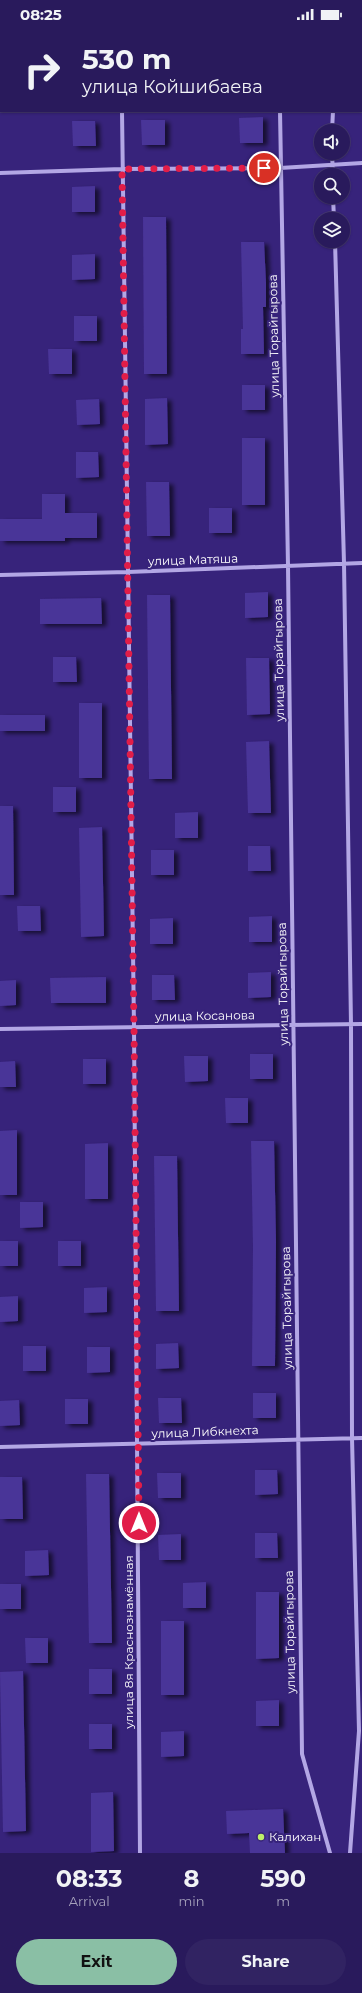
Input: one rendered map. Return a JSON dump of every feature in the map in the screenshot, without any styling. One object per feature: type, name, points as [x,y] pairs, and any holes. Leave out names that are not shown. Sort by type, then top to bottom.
[{"type":"street","name":"улица 8я Краснознамённая","points":[[122,112],[134,1027],[140,1853]]},
{"type":"street","name":"улица Торайгырова","points":[[280,112],[288,566],[302,1754],[330,1853]]},
{"type":"street","points":[[332,112],[332,124]]},
{"type":"street","points":[[332,160],[332,168]]},
{"type":"street","points":[[0,173],[122,169],[280,168],[362,163]]},
{"type":"street","points":[[335,248],[344,564],[351,1024],[352,1438],[360,1731],[350,1853]]},
{"type":"street","name":"улица Матяша","points":[[0,576],[362,563]]},
{"type":"street","name":"улица Косанова","points":[[0,1029],[362,1024]]},
{"type":"street","name":"улица Либкнехта","points":[[0,1447],[362,1438]]},
{"type":"building","points":[[263,117],[263,143],[240,143],[239,118]]},
{"type":"building","points":[[141,120],[165,120],[165,145],[142,145]]},
{"type":"building","points":[[72,121],[95,121],[96,146],[73,146]]},
{"type":"building","points":[[95,186],[95,212],[72,212],[72,187]]},
{"type":"building","points":[[143,217],[166,217],[167,374],[144,374]]},
{"type":"building","points":[[241,242],[264,242],[266,307],[263,307],[264,354],[241,354],[241,329],[243,329]]},
{"type":"building","points":[[95,254],[95,279],[72,280],[72,255]]},
{"type":"building","points":[[74,316],[97,316],[97,341],[74,341]]},
{"type":"building","points":[[48,349],[72,349],[72,374],[49,374]]},
{"type":"building","points":[[242,385],[265,385],[265,410],[242,410]]},
{"type":"building","points":[[167,398],[168,444],[145,445],[145,399]]},
{"type":"building","points":[[99,399],[100,424],[77,425],[76,400]]},
{"type":"building","points":[[242,438],[265,438],[265,505],[242,505]]},
{"type":"building","points":[[76,452],[98,452],[99,477],[76,478]]},
{"type":"building","points":[[146,482],[169,482],[170,536],[147,536]]},
{"type":"building","points":[[42,494],[65,494],[65,513],[97,513],[97,538],[65,538],[65,541],[0,541],[0,519],[42,519]]},
{"type":"building","points":[[209,508],[232,508],[232,533],[209,533]]},
{"type":"building","points":[[268,592],[268,617],[245,618],[245,593]]},
{"type":"building","points":[[147,595],[170,595],[172,779],[149,779]]},
{"type":"building","points":[[101,598],[102,624],[40,624],[40,599]]},
{"type":"building","points":[[53,657],[76,657],[77,682],[53,682]]},
{"type":"building","points":[[246,658],[269,658],[270,714],[247,715]]},
{"type":"building","points":[[79,703],[102,703],[102,778],[79,778]]},
{"type":"building","points":[[0,715],[45,715],[45,731],[0,731]]},
{"type":"building","points":[[269,741],[271,813],[248,813],[246,742]]},
{"type":"building","points":[[53,787],[76,787],[76,812],[53,812]]},
{"type":"building","points":[[0,806],[13,806],[14,895],[0,895]]},
{"type":"building","points":[[198,812],[198,838],[175,838],[175,813]]},
{"type":"building","points":[[102,827],[104,936],[81,937],[79,828]]},
{"type":"building","points":[[248,846],[270,846],[271,871],[248,871]]},
{"type":"building","points":[[151,850],[174,850],[174,875],[151,875]]},
{"type":"building","points":[[17,906],[40,906],[41,931],[18,931]]},
{"type":"building","points":[[272,916],[272,942],[249,942],[249,917]]},
{"type":"building","points":[[173,918],[173,944],[150,944],[150,919]]},
{"type":"building","points":[[271,972],[271,997],[248,998],[248,973]]},
{"type":"building","points":[[152,975],[174,975],[175,1000],[152,1000]]},
{"type":"building","points":[[106,977],[106,1003],[51,1003],[50,978]]},
{"type":"building","points":[[16,980],[16,1005],[0,1006],[0,981]]},
{"type":"building","points":[[250,1054],[273,1054],[273,1079],[250,1079]]},
{"type":"building","points":[[184,1056],[208,1056],[208,1081],[185,1082]]},
{"type":"building","points":[[83,1059],[106,1059],[106,1084],[83,1084]]},
{"type":"building","points":[[15,1061],[16,1087],[0,1087],[0,1062]]},
{"type":"building","points":[[225,1098],[248,1098],[248,1123],[226,1123]]},
{"type":"building","points":[[17,1130],[17,1195],[0,1195],[0,1131]]},
{"type":"building","points":[[251,1141],[274,1141],[276,1241],[275,1366],[252,1366],[253,1247]]},
{"type":"building","points":[[108,1143],[108,1199],[85,1199],[85,1144]]},
{"type":"building","points":[[154,1156],[177,1156],[179,1311],[156,1311]]},
{"type":"building","points":[[20,1202],[43,1202],[43,1227],[20,1228]]},
{"type":"building","points":[[0,1241],[18,1241],[18,1266],[0,1266]]},
{"type":"building","points":[[58,1241],[81,1241],[81,1266],[58,1266]]},
{"type":"building","points":[[107,1287],[107,1312],[84,1313],[84,1288]]},
{"type":"building","points":[[18,1296],[18,1321],[0,1322],[0,1297]]},
{"type":"building","points":[[178,1343],[179,1368],[156,1369],[156,1344]]},
{"type":"building","points":[[23,1346],[46,1346],[46,1371],[23,1371]]},
{"type":"building","points":[[87,1347],[110,1347],[110,1372],[87,1373]]},
{"type":"building","points":[[253,1393],[276,1393],[276,1418],[253,1418]]},
{"type":"building","points":[[158,1398],[181,1398],[182,1423],[159,1423]]},
{"type":"building","points":[[65,1399],[88,1399],[88,1424],[65,1424]]},
{"type":"building","points":[[19,1400],[20,1425],[0,1426],[0,1401]]},
{"type":"building","points":[[255,1470],[277,1470],[278,1494],[255,1495]]},
{"type":"building","points":[[157,1473],[181,1473],[181,1498],[158,1498]]},
{"type":"building","points":[[86,1474],[109,1474],[112,1643],[89,1643]]},
{"type":"building","points":[[0,1477],[22,1477],[23,1519],[0,1519]]},
{"type":"building","points":[[255,1533],[277,1533],[278,1558],[255,1558]]},
{"type":"building","points":[[181,1534],[181,1560],[159,1560],[158,1535]]},
{"type":"building","points":[[48,1550],[49,1575],[25,1576],[25,1551]]},
{"type":"building","points":[[206,1582],[206,1608],[183,1608],[183,1583]]},
{"type":"building","points":[[0,1584],[21,1584],[21,1609],[0,1609]]},
{"type":"building","points":[[256,1592],[279,1592],[279,1658],[256,1659]]},
{"type":"building","points":[[161,1621],[184,1621],[184,1695],[161,1695]]},
{"type":"building","points":[[25,1638],[48,1638],[48,1663],[26,1663]]},
{"type":"building","points":[[89,1669],[112,1669],[112,1694],[89,1694]]},
{"type":"building","points":[[23,1671],[26,1831],[3,1832],[0,1672]]},
{"type":"building","points":[[279,1700],[279,1726],[256,1726],[256,1701]]},
{"type":"building","points":[[89,1724],[112,1724],[112,1749],[89,1749]]},
{"type":"building","points":[[184,1731],[184,1756],[161,1757],[161,1732]]},
{"type":"building","points":[[113,1792],[114,1851],[91,1852],[91,1793]]},
{"type":"building","points":[[283,1809],[285,1853],[250,1853],[249,1833],[227,1834],[226,1811]]},
{"type":"place","name":"Калихан","points":[[261,1837]]},
{"type":"route","points":[[139,1523],[134,1027],[122,169],[264,168]]}]
